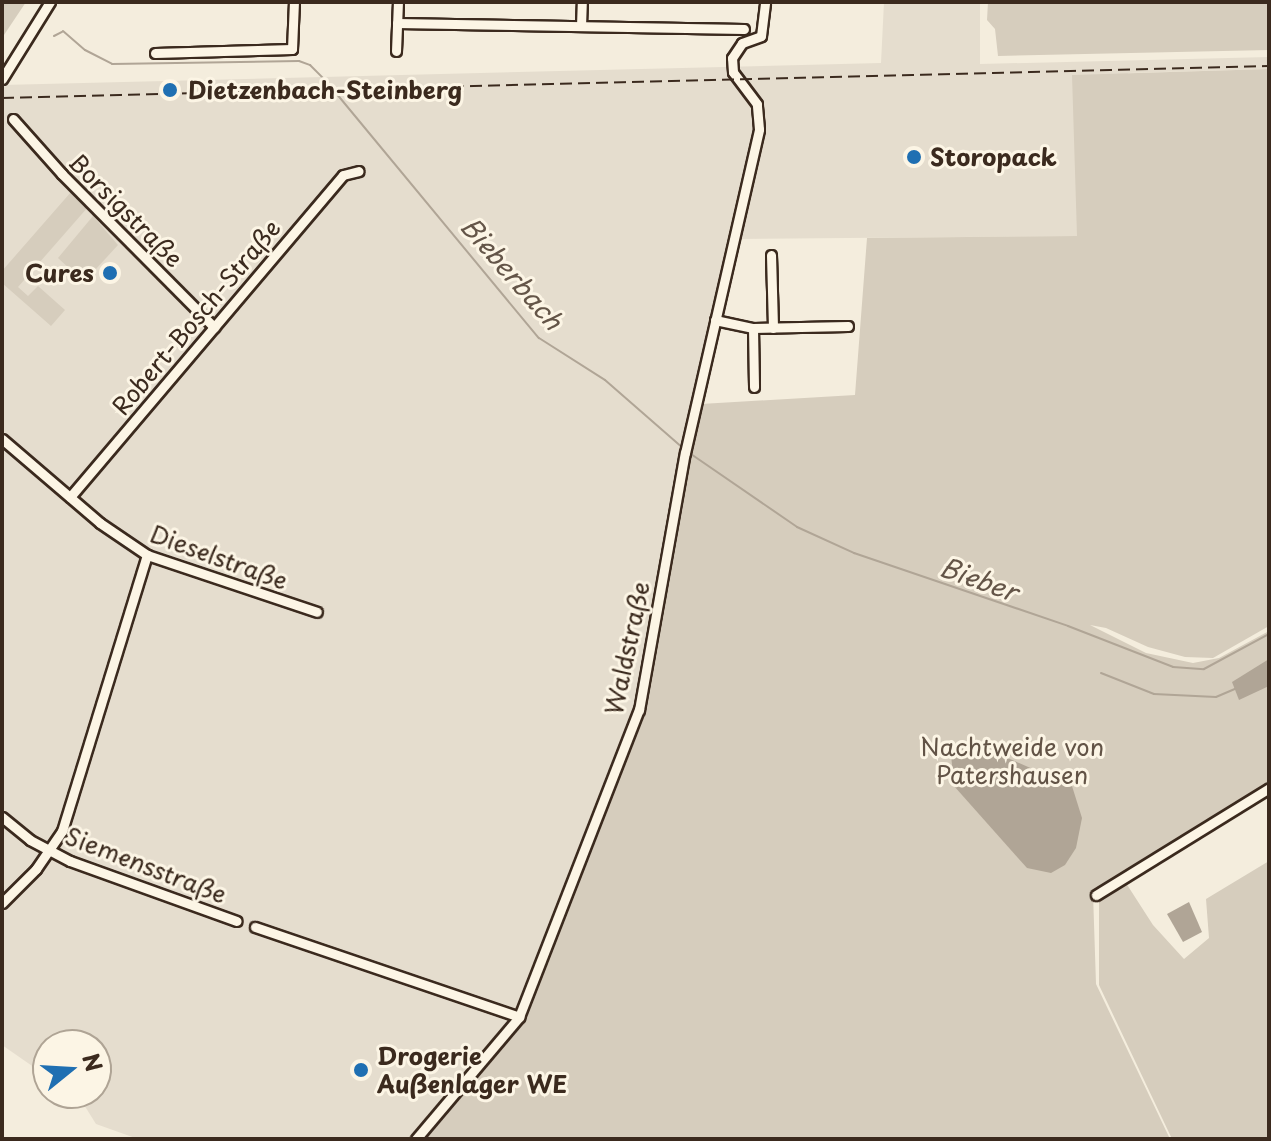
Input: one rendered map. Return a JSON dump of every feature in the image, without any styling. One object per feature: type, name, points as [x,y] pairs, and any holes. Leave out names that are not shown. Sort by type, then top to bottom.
[{"type":"street","points":[[2,79],[50,2]]},
{"type":"street","points":[[155,53],[292,49],[294,2]]},
{"type":"street","points":[[396,51],[398,2]]},
{"type":"street","points":[[581,26],[582,2]]},
{"type":"street","name":"Waldstraße","points":[[416,1139],[519,1017],[639,710],[686,449],[759,129],[757,104],[733,72],[732,58],[742,43],[761,36],[765,2]]},
{"type":"street","points":[[397,23],[744,29]]},
{"type":"street","name":"Borsigstraße","points":[[13,119],[62,174],[214,327]]},
{"type":"street","name":"Robert-Bosch-Straße","points":[[70,497],[343,175],[359,171]]},
{"type":"street","points":[[771,255],[773,328]]},
{"type":"street","points":[[715,320],[753,328],[848,326]]},
{"type":"street","points":[[753,328],[754,387]]},
{"type":"street","name":"Dieselstraße","points":[[2,439],[100,523],[147,555],[317,612]]},
{"type":"street","points":[[2,903],[36,869],[48,849],[58,840],[70,812],[147,555]]},
{"type":"street","points":[[1096,895],[1269,788]]},
{"type":"street","name":"Siemensstraße","points":[[2,817],[70,861],[237,921]]},
{"type":"street","points":[[255,927],[519,1017]]},
{"type":"shaded area","points":[[884,2],[980,2],[980,64],[1269,57],[1269,69],[1128,73],[1078,236],[736,239],[692,445],[642,718],[518,1028],[421,1139],[138,1139],[96,1124],[87,1109],[112,1109],[112,1029],[32,1029],[32,1066],[2,1045],[2,85],[881,63]]},
{"type":"shaded area","points":[[1269,659],[1269,686],[1239,700],[1232,682]]},
{"type":"shaded area","points":[[973,743],[1072,786],[1082,818],[1076,848],[1065,865],[1051,873],[1027,868],[954,786],[951,754],[960,744]]},
{"type":"shaded area","points":[[1189,902],[1202,932],[1183,942],[1167,914]]},
{"type":"green space","points":[[2,2],[26,2],[2,38]]},
{"type":"green space","points":[[988,2],[1269,2],[1269,50],[998,56],[995,29],[987,20]]},
{"type":"green space","name":"Nachtweide von Patershausen","points":[[1269,69],[1269,626],[1213,658],[1185,657],[1090,625],[1146,653],[1193,663],[1219,658],[1269,631],[1269,782],[1093,893],[1096,984],[1170,1139],[422,1139],[518,1027],[642,718],[701,404],[855,395],[867,238],[1077,236],[1072,75]]},
{"type":"green space","points":[[71,192],[88,207],[18,287],[28,296],[38,286],[65,310],[51,326],[2,283],[2,271]]},
{"type":"green space","points":[[93,216],[118,245],[84,282],[58,258]]},
{"type":"green space","points":[[1269,861],[1269,1139],[1172,1139],[1099,985],[1099,895],[1124,880],[1153,925],[1184,959],[1209,938],[1206,899]]},
{"type":"waterway","name":"Bieberbach","points":[[63,31],[85,50],[112,64],[299,61],[310,65],[324,79]]},
{"type":"waterway","points":[[54,36],[62,32]]},
{"type":"waterway","name":"Bieberbach","points":[[331,87],[539,338],[605,380],[683,448]]},
{"type":"waterway","name":"Bieber","points":[[688,452],[797,527],[854,553],[1068,626],[1173,667],[1204,669],[1269,634]]},
{"type":"waterway","points":[[1101,673],[1154,694],[1216,697],[1235,689]]},
{"type":"railway","points":[[2,98],[1269,66]]},
{"type":"place","name":"Dietzenbach-Steinberg","points":[[170,90]]},
{"type":"place","name":"Storopack","points":[[914,157]]},
{"type":"place","name":"Cures","points":[[110,273]]},
{"type":"place","name":"Drogerie Außenlager WE","points":[[361,1070]]}]
